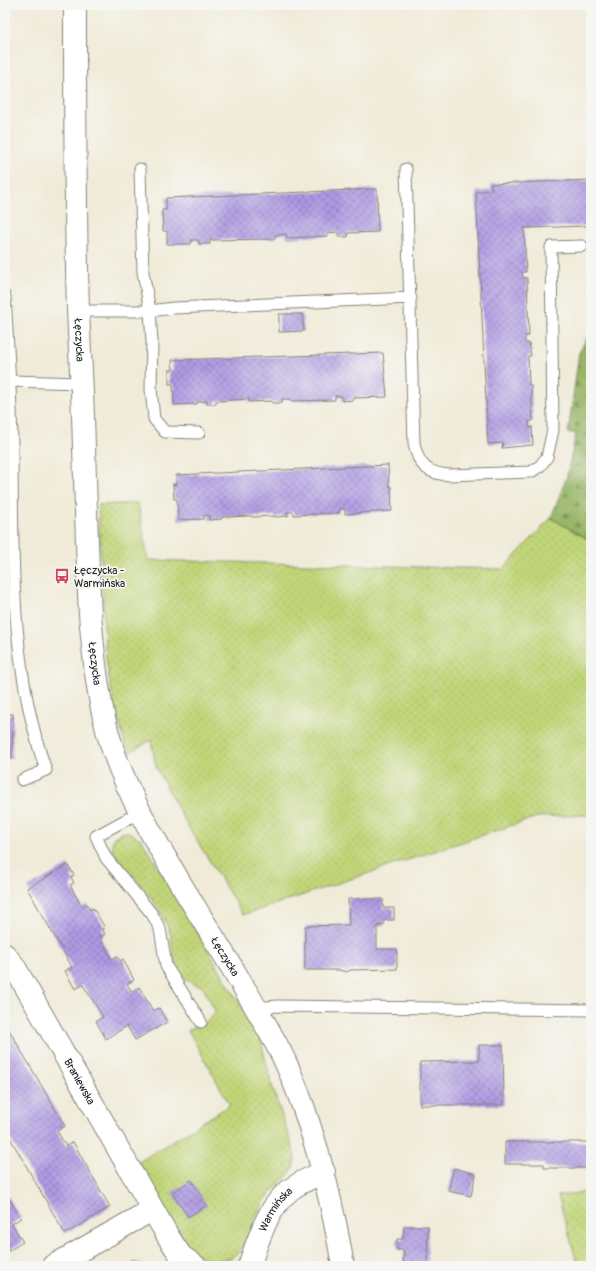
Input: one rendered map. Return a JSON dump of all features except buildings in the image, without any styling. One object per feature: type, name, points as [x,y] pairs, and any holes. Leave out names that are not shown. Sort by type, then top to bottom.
[{"type":"main road","name":"Łęczycka","points":[[75,5],[78,311],[82,383],[88,582],[96,682],[112,747],[121,771],[140,812],[159,847],[282,1054],[296,1088],[324,1172],[343,1266]]},
{"type":"main road","name":"Braniewska","points":[[5,955],[14,966],[62,1048],[152,1210],[181,1256],[195,1266]]},
{"type":"main road","name":"Warmińska","points":[[249,1266],[267,1219],[276,1203],[298,1184],[324,1172]]},
{"type":"main road","points":[[53,1266],[152,1210]]},
{"type":"lane","points":[[140,169],[143,272],[150,311],[154,419],[165,432],[199,433]]},
{"type":"lane","points":[[406,169],[411,298],[414,443],[417,458],[428,470],[438,474],[450,475],[531,472],[540,466],[547,457],[554,430],[551,247],[582,246]]},
{"type":"lane","points":[[5,296],[10,381],[9,582],[23,683],[31,723],[46,770],[22,780]]},
{"type":"lane","points":[[78,311],[150,311],[182,307],[411,298]]},
{"type":"lane","points":[[10,381],[82,383]]},
{"type":"lane","points":[[140,812],[96,836],[106,858],[152,914],[160,929],[166,966],[201,1022]]},
{"type":"lane","points":[[256,1008],[278,1006],[591,1010]]},
{"type":"green space","points":[[591,330],[591,541],[551,518],[567,476],[576,433],[568,433],[579,353]]},
{"type":"green space","points":[[138,503],[148,560],[503,569],[551,518],[591,541],[591,815],[537,817],[243,915],[183,818],[156,767],[151,740],[128,753],[117,714],[108,674],[105,647],[98,505]]},
{"type":"green space","points":[[128,832],[141,839],[258,1034],[273,1089],[295,1155],[295,1161],[291,1172],[266,1199],[255,1218],[244,1245],[234,1255],[222,1261],[215,1261],[201,1257],[189,1248],[177,1233],[137,1163],[230,1105],[188,1030],[208,1020],[212,1017],[215,1010],[202,986],[190,982],[180,972],[173,956],[170,932],[163,917],[144,888],[113,852],[112,844],[114,837]]},
{"type":"green space","points":[[591,1191],[591,1266],[578,1266],[558,1196]]},
{"type":"place","name":"Łęczycka - Warmińska","points":[[62,576]]}]
